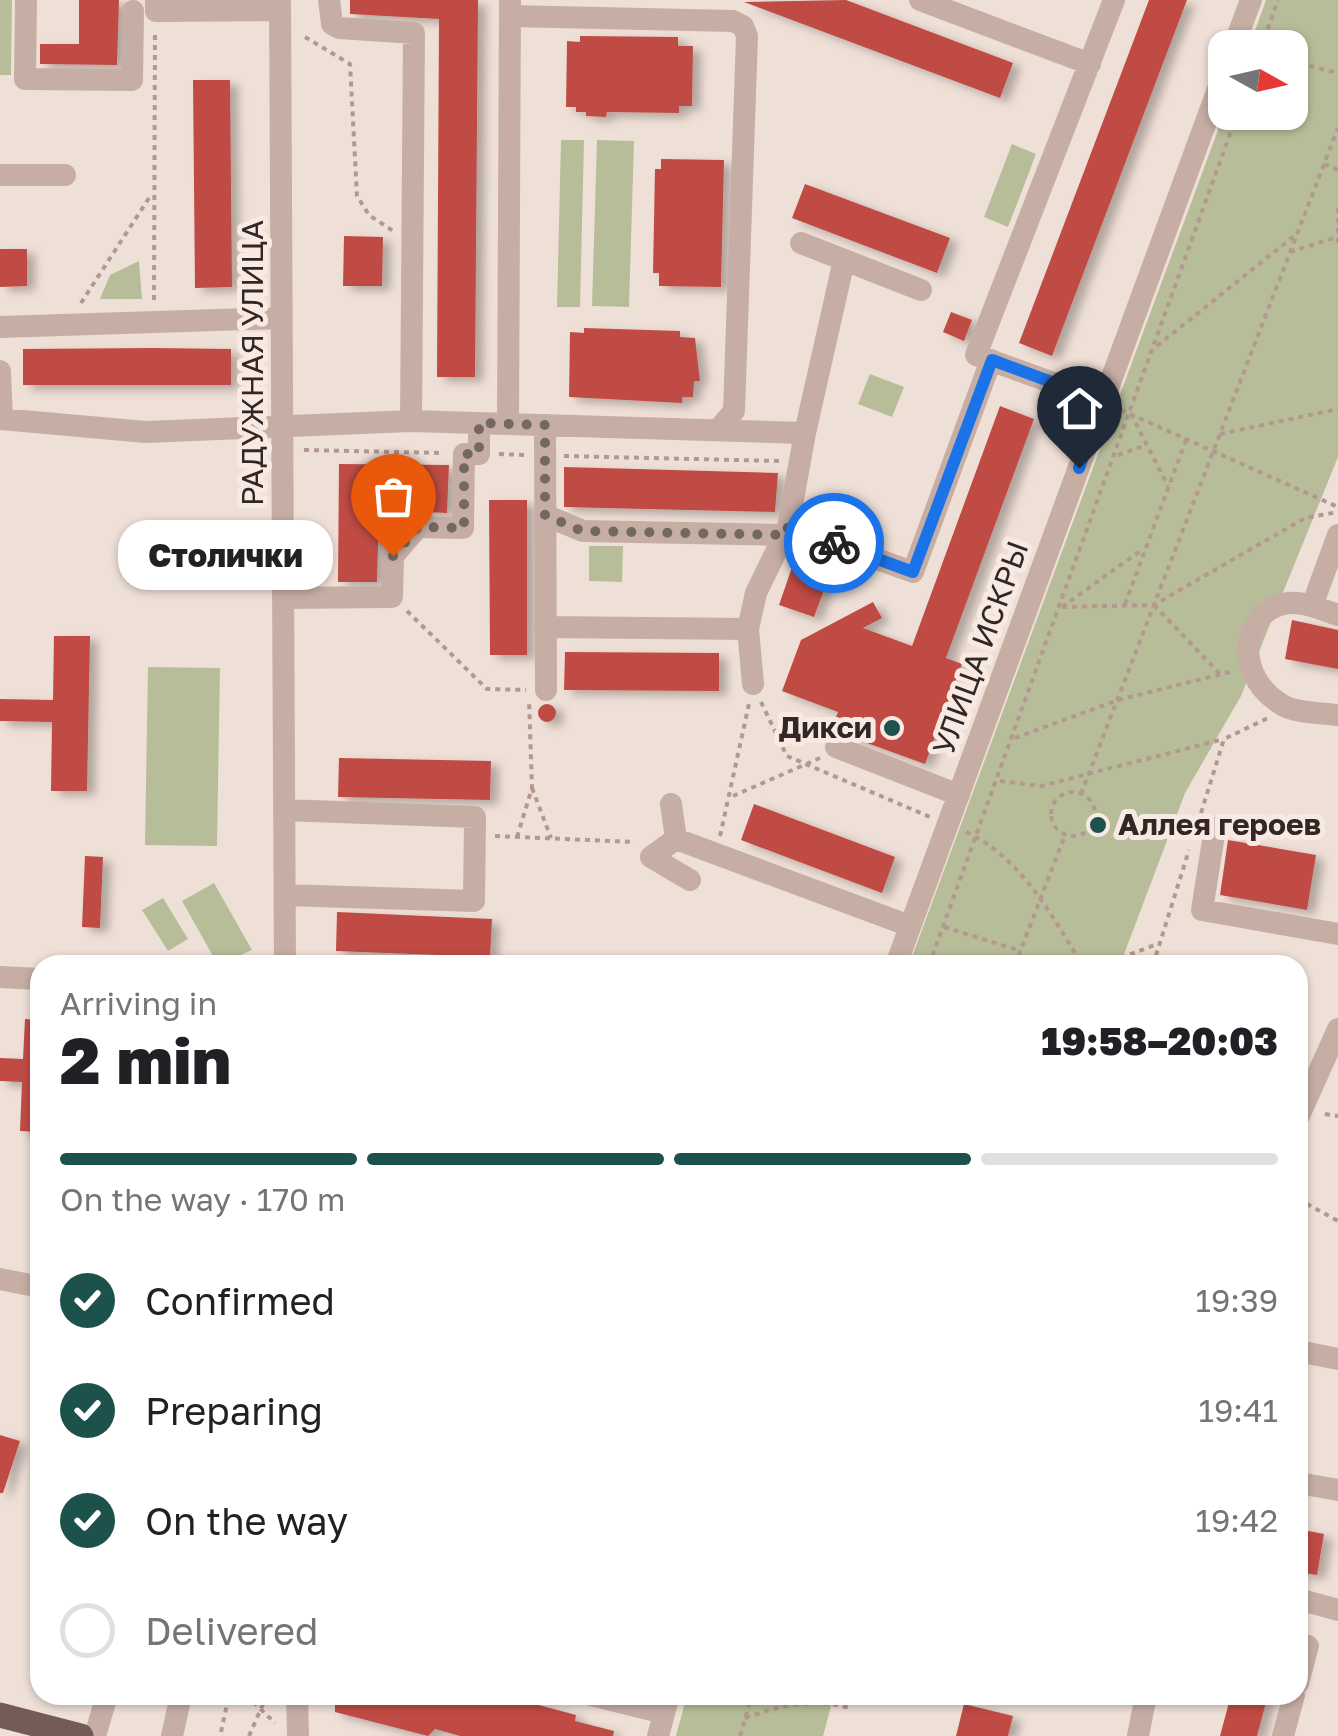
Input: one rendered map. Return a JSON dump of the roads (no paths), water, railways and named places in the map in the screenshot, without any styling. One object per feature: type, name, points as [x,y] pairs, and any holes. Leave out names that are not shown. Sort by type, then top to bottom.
[{"type":"main road","points":[[0,1715],[80,1736]]},
{"type":"street","points":[[26,0],[25,79],[132,80],[144,7],[280,5]]},
{"type":"street","points":[[330,0],[332,24],[339,28],[414,33],[411,421]]},
{"type":"street","points":[[920,0],[1090,64]]},
{"type":"street","points":[[1103,401],[976,355],[1114,0]]},
{"type":"street","points":[[1240,30],[1251,0]]},
{"type":"street","name":"РАДУЖНАЯ УЛИЦА","points":[[280,5],[285,955]]},
{"type":"street","points":[[508,424],[510,8],[733,21],[742,26],[747,36],[734,411],[718,430]]},
{"type":"street","name":"УЛИЦА ИСКРЫ","points":[[900,955],[1208,116]]},
{"type":"street","points":[[0,175],[66,175]]},
{"type":"street","points":[[800,243],[921,290]]},
{"type":"street","points":[[753,684],[748,629],[756,593],[787,531],[804,433],[844,260]]},
{"type":"street","points":[[0,327],[282,318]]},
{"type":"street","points":[[545,515],[582,531],[787,531],[913,572],[992,360]]},
{"type":"street","points":[[0,370],[1,419],[146,432],[283,439],[411,421],[804,433]]},
{"type":"street","points":[[284,598],[392,597],[393,556],[418,527],[464,528],[479,423]]},
{"type":"street","points":[[545,425],[546,690]]},
{"type":"street","points":[[1312,606],[1332,570],[1338,535]]},
{"type":"street","points":[[1338,615],[1293,600],[1270,607],[1253,630],[1245,656],[1256,686],[1288,708],[1338,715]]},
{"type":"street","points":[[545,627],[748,629]]},
{"type":"street","points":[[836,747],[959,795]]},
{"type":"street","points":[[671,804],[676,839]]},
{"type":"street","points":[[284,810],[476,816],[474,901],[284,896]]},
{"type":"street","points":[[1215,828],[1202,910],[1338,934]]},
{"type":"street","points":[[676,839],[910,926]]},
{"type":"street","points":[[676,839],[651,857],[690,880]]},
{"type":"street","points":[[0,977],[30,978]]},
{"type":"street","points":[[1308,1096],[1338,1029]]},
{"type":"street","points":[[0,1279],[30,1285]]},
{"type":"street","points":[[1308,1353],[1338,1358]]},
{"type":"street","points":[[1308,1485],[1338,1490]]},
{"type":"street","points":[[1308,1602],[1338,1610]]},
{"type":"street","points":[[95,1736],[104,1705]]},
{"type":"street","points":[[172,1736],[179,1705]]},
{"type":"street","points":[[292,1734],[296,1705]]},
{"type":"street","points":[[627,1705],[663,1715]]},
{"type":"street","points":[[1138,1736],[1144,1705]]},
{"type":"street","points":[[1284,1736],[1292,1705]]},
{"type":"place","name":"Столички","points":[[393,556]]},
{"type":"place","name":"Дикси","points":[[892,728]]},
{"type":"place","name":"Аллея героев","points":[[1098,825]]}]
